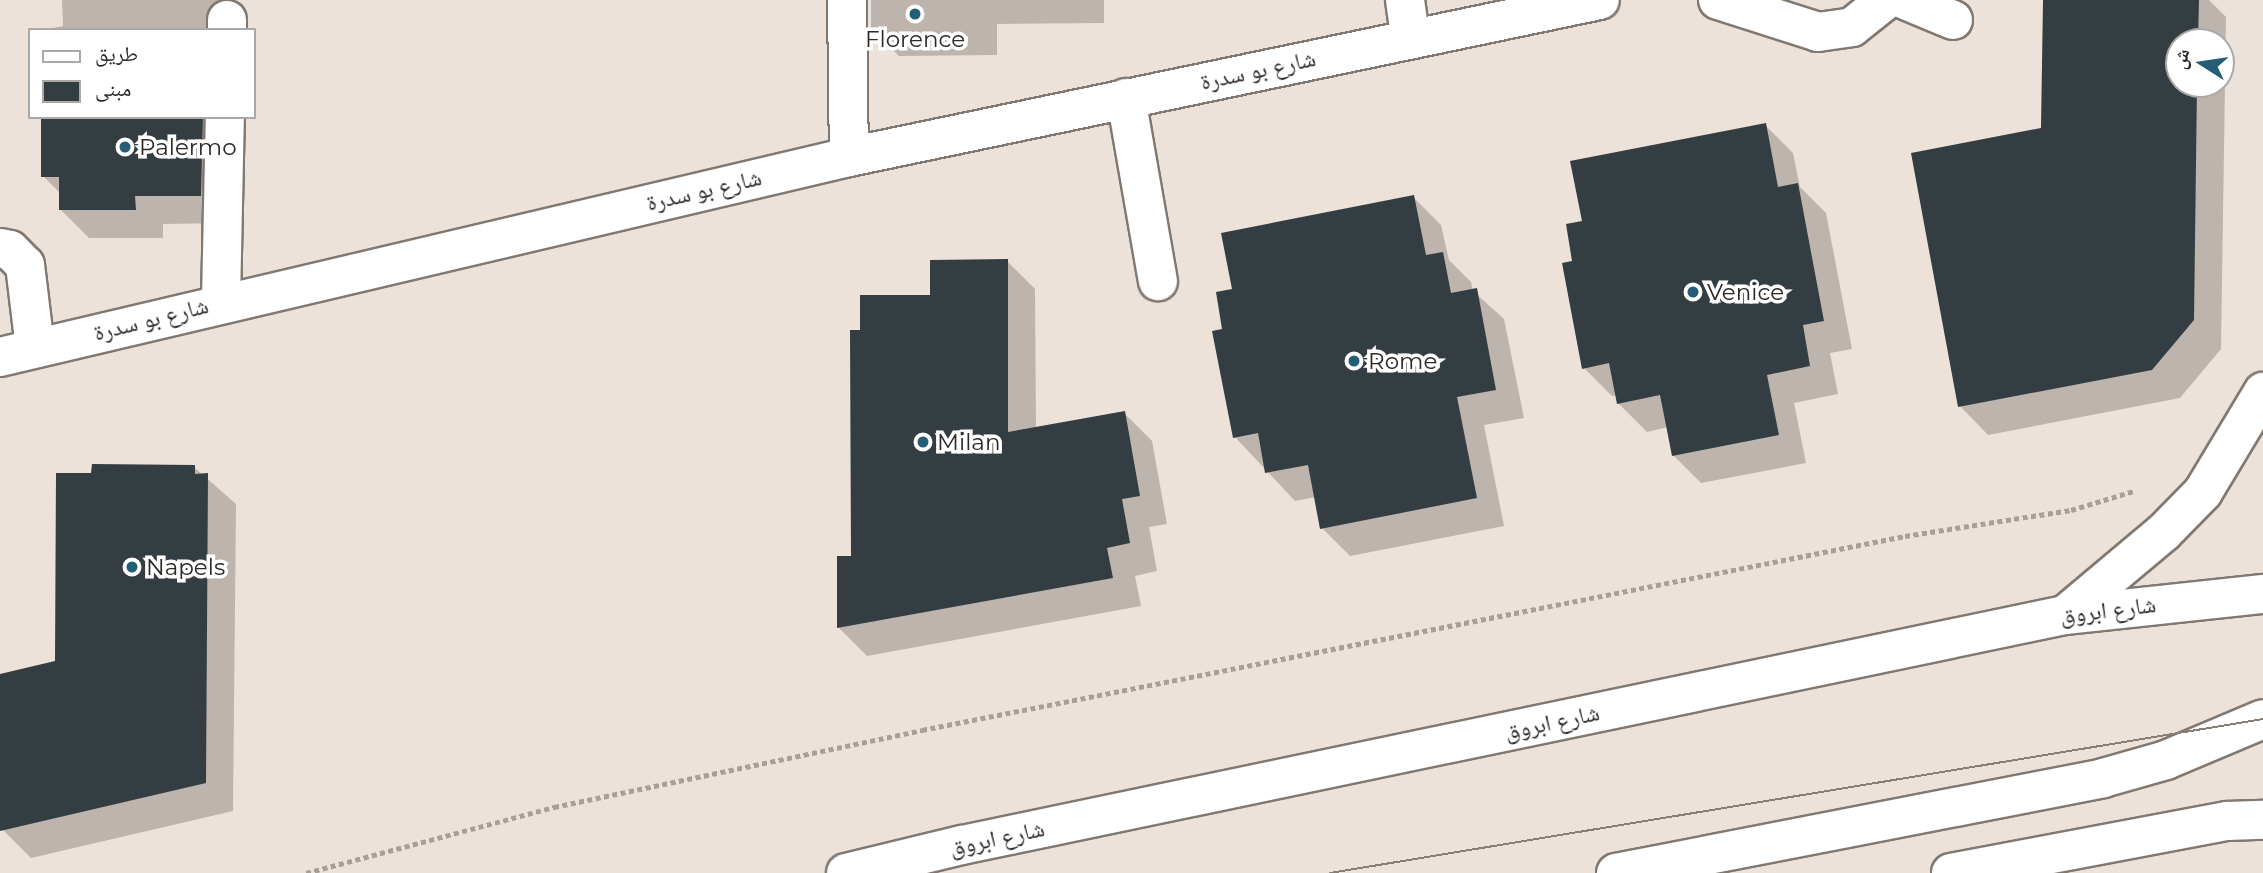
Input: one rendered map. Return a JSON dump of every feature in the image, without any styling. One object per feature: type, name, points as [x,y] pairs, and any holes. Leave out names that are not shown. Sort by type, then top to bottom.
[{"type":"street","points":[[847,0],[849,157]]},
{"type":"street","points":[[1405,0],[1410,37]]},
{"type":"street","name":"شارع بو سدرة","points":[[18,352],[221,301],[849,157],[1410,37],[1600,0]]},
{"type":"street","points":[[1718,0],[1818,32],[1852,27],[1886,0]]},
{"type":"street","points":[[1905,0],[1953,20]]},
{"type":"street","points":[[1126,98],[1158,281]]},
{"type":"street","points":[[221,301],[225,119]]},
{"type":"street","points":[[0,248],[10,250],[25,265],[18,352]]},
{"type":"street","points":[[2065,615],[2164,532],[2203,492],[2263,392]]},
{"type":"street","name":"شارع ابروق","points":[[845,873],[962,845],[2065,615],[2263,594]]},
{"type":"street","points":[[1616,873],[2103,778],[2166,760],[2263,719]]},
{"type":"street","points":[[1964,872],[2227,821],[2263,820]]},
{"type":"path","points":[[306,873],[554,807],[908,733],[1905,536],[2071,510],[2126,497],[2178,470],[2203,492]]},
{"type":"building","points":[[2043,0],[2199,0],[2198,28],[2165,28],[2165,98],[2197,98],[2194,320],[2152,370],[1958,407],[1911,153],[2041,128]]},
{"type":"building","name":"Palermo","points":[[41,119],[203,119],[201,196],[135,196],[136,210],[59,210],[59,177],[41,177]]},
{"type":"building","name":"Venice","points":[[1766,123],[1778,187],[1798,183],[1824,321],[1803,325],[1810,366],[1767,375],[1779,435],[1672,456],[1660,395],[1617,404],[1609,363],[1582,369],[1562,263],[1572,261],[1566,224],[1582,221],[1570,161]]},
{"type":"building","name":"Rome","points":[[1414,195],[1426,255],[1443,252],[1451,293],[1477,288],[1496,390],[1457,397],[1477,498],[1320,529],[1308,465],[1265,473],[1258,433],[1233,438],[1212,331],[1222,329],[1216,292],[1232,289],[1221,233]]},
{"type":"building","name":"Milan","points":[[1008,259],[1008,432],[1125,411],[1140,496],[1122,499],[1130,543],[1107,548],[1113,578],[837,628],[837,556],[851,556],[850,330],[860,330],[860,295],[930,295],[930,260]]},
{"type":"building","name":"Napels","points":[[92,464],[195,465],[195,474],[208,473],[206,783],[0,831],[0,674],[55,661],[56,473],[91,473]]},
{"type":"tram line","points":[[1330,873],[2263,719]]},
{"type":"place","name":"Florence","points":[[915,14]]},
{"type":"place","name":"Palermo","points":[[125,147]]},
{"type":"place","name":"Venice","points":[[1693,292]]},
{"type":"place","name":"Rome","points":[[1354,361]]},
{"type":"place","name":"Milan","points":[[923,442]]},
{"type":"place","name":"Napels","points":[[132,567]]}]
